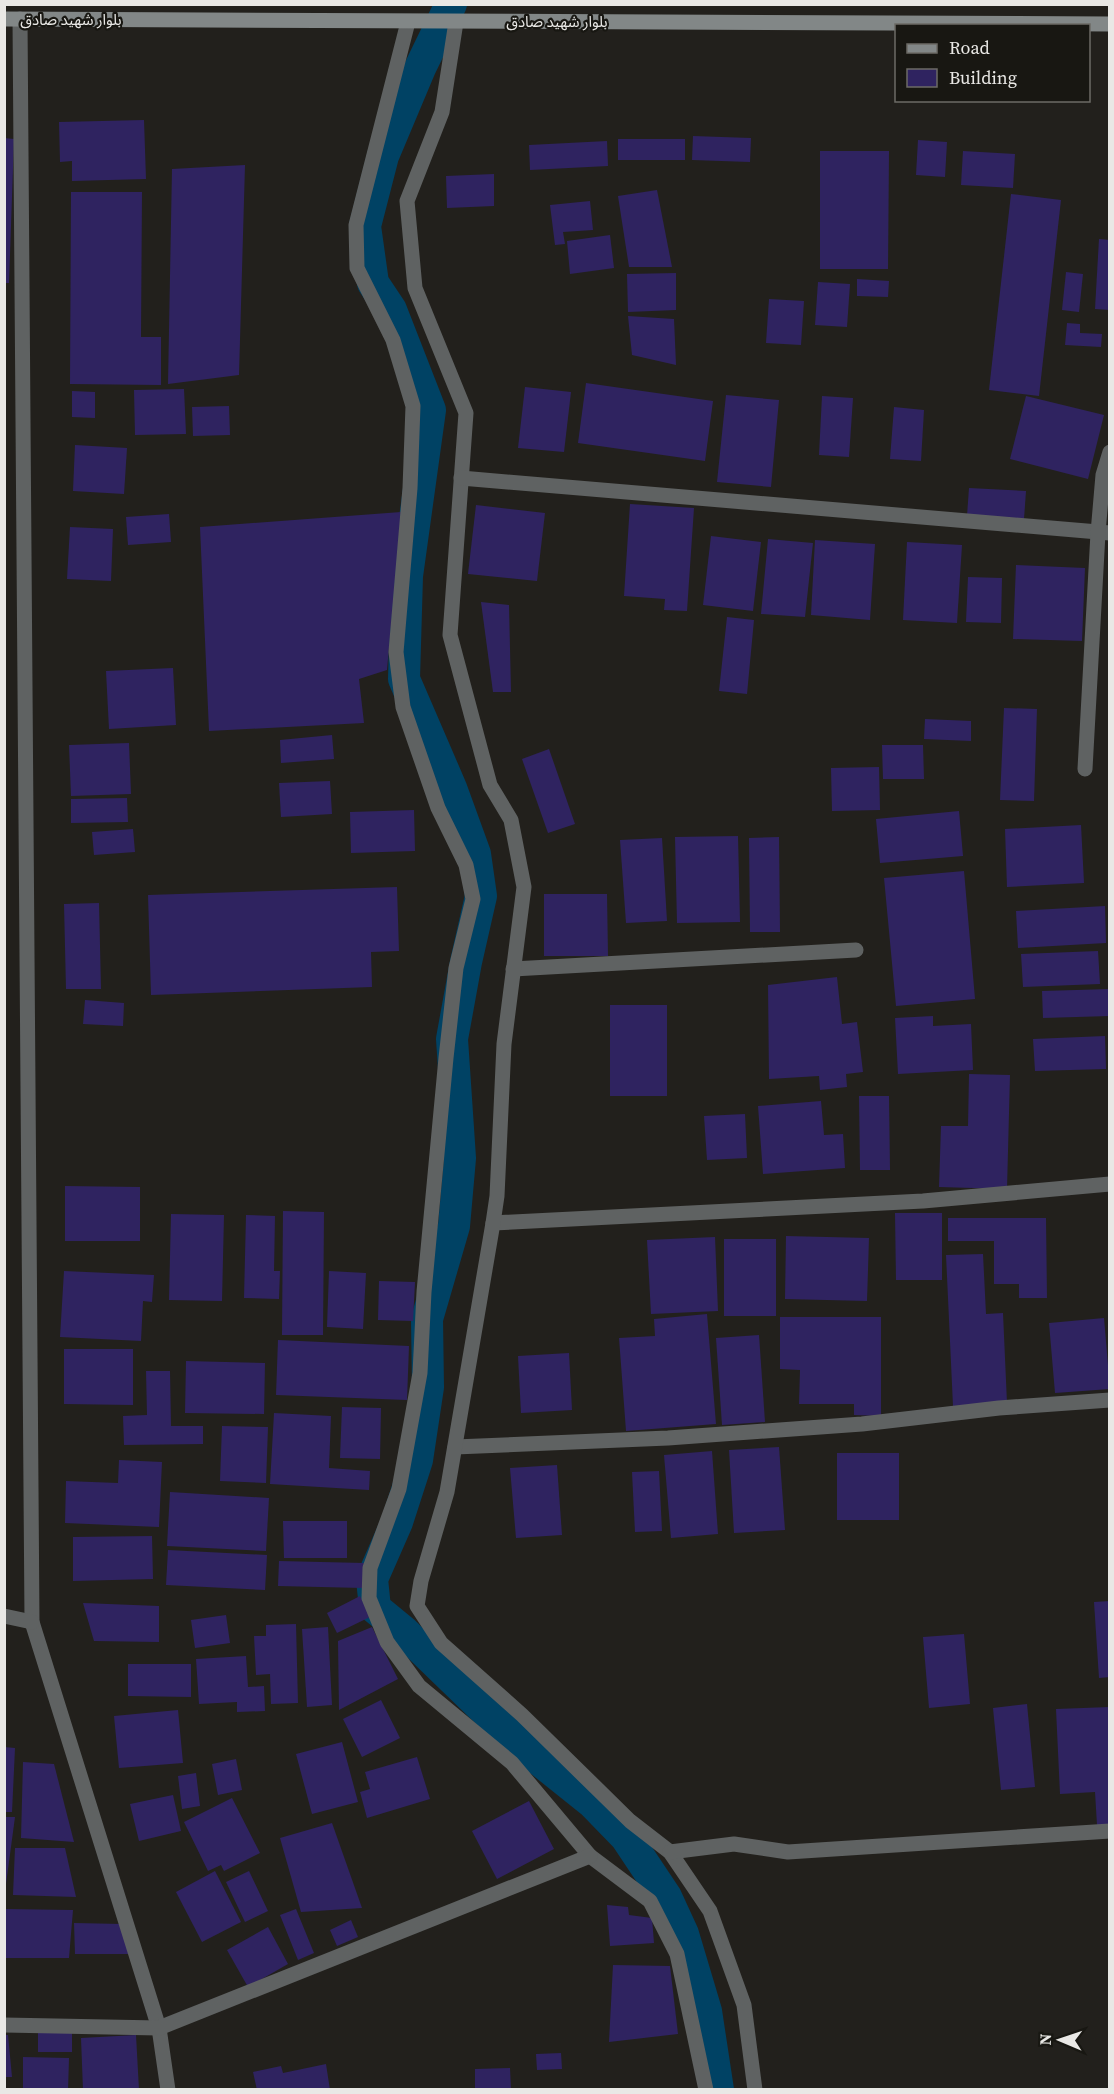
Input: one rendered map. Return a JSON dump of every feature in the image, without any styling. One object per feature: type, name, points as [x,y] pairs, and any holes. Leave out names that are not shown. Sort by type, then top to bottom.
[{"type":"main road","name":"بلوار شهید صادق","points":[[12,19],[1110,24]]},
{"type":"street","points":[[12,19],[32,1622],[159,2028],[168,2090]]},
{"type":"street","points":[[408,22],[356,225],[357,268],[393,340],[413,406],[410,488],[396,652],[403,707],[438,808],[466,865],[473,899],[456,968],[424,1292],[420,1373],[399,1489],[370,1568],[369,1598],[387,1642],[419,1686],[512,1763],[590,1856],[650,1901],[677,1954],[706,2090]]},
{"type":"street","points":[[456,22],[442,112],[407,201],[415,288],[466,413],[450,635],[490,785],[511,820],[524,887],[504,1044],[497,1197],[447,1492],[421,1581],[417,1606],[441,1643],[522,1715],[630,1821],[669,1852],[710,1911],[744,2005],[755,2090]]},
{"type":"street","points":[[1084,769],[1104,533],[1103,475],[1110,452]]},
{"type":"street","points":[[460,478],[1104,533]]},
{"type":"street","points":[[513,969],[856,950]]},
{"type":"street","points":[[493,1223],[923,1201],[1110,1184]]},
{"type":"street","points":[[455,1447],[668,1438],[862,1424],[999,1408],[1110,1400]]},
{"type":"street","points":[[4,1616],[32,1622]]},
{"type":"street","points":[[669,1852],[734,1844],[788,1852],[1110,1831]]},
{"type":"street","points":[[4,2025],[159,2028],[590,1856]]},
{"type":"building","points":[[144,120],[146,179],[72,181],[72,161],[60,162],[59,122]]},
{"type":"building","points":[[693,136],[751,138],[750,162],[692,160]]},
{"type":"building","points":[[4,138],[14,139],[9,283],[4,283]]},
{"type":"building","points":[[618,139],[685,139],[685,160],[618,160]]},
{"type":"building","points":[[918,140],[947,142],[945,177],[916,175]]},
{"type":"building","points":[[607,141],[608,166],[530,170],[529,145]]},
{"type":"building","points":[[820,151],[889,151],[888,269],[820,269]]},
{"type":"building","points":[[963,151],[1015,154],[1013,188],[961,185]]},
{"type":"building","points":[[245,165],[239,375],[168,384],[172,169]]},
{"type":"building","points":[[494,174],[494,206],[447,208],[446,176]]},
{"type":"building","points":[[657,190],[672,267],[629,267],[618,196]]},
{"type":"building","points":[[71,192],[142,192],[141,337],[161,337],[161,385],[70,384]]},
{"type":"building","points":[[1011,194],[1061,200],[1039,396],[989,390]]},
{"type":"building","points":[[590,201],[593,230],[563,232],[565,244],[555,245],[550,205]]},
{"type":"building","points":[[610,235],[614,268],[570,274],[567,241]]},
{"type":"building","points":[[1099,239],[1110,240],[1110,310],[1095,309]]},
{"type":"building","points":[[1066,272],[1083,274],[1079,312],[1062,310]]},
{"type":"building","points":[[676,273],[676,310],[628,312],[627,274]]},
{"type":"building","points":[[857,279],[889,281],[888,297],[857,296]]},
{"type":"building","points":[[818,282],[850,284],[847,327],[815,325]]},
{"type":"building","points":[[769,299],[804,301],[801,345],[766,343]]},
{"type":"building","points":[[628,316],[674,319],[676,365],[632,355]]},
{"type":"building","points":[[1067,323],[1080,324],[1080,333],[1102,334],[1101,347],[1065,345]]},
{"type":"building","points":[[586,383],[713,401],[705,461],[578,443]]},
{"type":"building","points":[[525,387],[571,392],[564,452],[518,448]]},
{"type":"building","points":[[184,389],[186,434],[135,435],[134,390]]},
{"type":"building","points":[[72,391],[95,392],[95,418],[72,417]]},
{"type":"building","points":[[726,395],[779,400],[771,487],[717,482]]},
{"type":"building","points":[[822,396],[853,398],[849,457],[819,455]]},
{"type":"building","points":[[1026,396],[1104,415],[1088,479],[1010,459]]},
{"type":"building","points":[[229,406],[230,435],[193,436],[192,407]]},
{"type":"building","points":[[894,407],[924,410],[921,461],[890,459]]},
{"type":"building","points":[[75,445],[127,448],[124,494],[73,491]]},
{"type":"building","points":[[969,488],[1026,491],[1024,519],[967,516]]},
{"type":"building","points":[[630,504],[694,508],[687,611],[664,610],[665,599],[624,596]]},
{"type":"building","points":[[476,505],[545,513],[537,581],[468,574]]},
{"type":"building","points":[[401,512],[387,670],[359,679],[364,723],[209,731],[200,527]]},
{"type":"building","points":[[169,514],[171,542],[128,545],[126,517]]},
{"type":"building","points":[[70,527],[113,529],[111,581],[67,579]]},
{"type":"building","points":[[711,536],[761,542],[753,611],[703,605]]},
{"type":"building","points":[[768,539],[813,543],[805,617],[761,614]]},
{"type":"building","points":[[815,540],[875,544],[870,620],[811,615]]},
{"type":"building","points":[[907,542],[962,545],[957,623],[903,620]]},
{"type":"building","points":[[1016,565],[1085,568],[1082,641],[1013,639]]},
{"type":"building","points":[[968,577],[1002,578],[1001,623],[966,622]]},
{"type":"building","points":[[481,602],[509,605],[511,692],[493,692]]},
{"type":"building","points":[[727,617],[754,620],[747,694],[719,691]]},
{"type":"building","points":[[173,668],[176,725],[109,729],[106,671]]},
{"type":"building","points":[[1004,708],[1037,709],[1034,801],[1000,800]]},
{"type":"building","points":[[925,719],[971,721],[971,741],[924,739]]},
{"type":"building","points":[[332,735],[334,759],[281,763],[280,740]]},
{"type":"building","points":[[129,743],[131,794],[71,796],[69,745]]},
{"type":"building","points":[[882,745],[923,745],[924,779],[883,779]]},
{"type":"building","points":[[549,749],[575,824],[548,833],[522,759]]},
{"type":"building","points":[[879,767],[880,810],[832,811],[831,768]]},
{"type":"building","points":[[330,781],[332,814],[281,817],[279,783]]},
{"type":"building","points":[[127,798],[128,822],[71,823],[71,799]]},
{"type":"building","points":[[414,810],[415,851],[351,853],[350,812]]},
{"type":"building","points":[[959,811],[963,856],[880,863],[876,819]]},
{"type":"building","points":[[1081,825],[1084,883],[1007,887],[1005,829]]},
{"type":"building","points":[[133,829],[135,852],[94,855],[92,832]]},
{"type":"building","points":[[738,836],[740,922],[677,923],[675,837]]},
{"type":"building","points":[[779,837],[780,932],[750,932],[749,838]]},
{"type":"building","points":[[662,838],[667,921],[626,923],[620,840]]},
{"type":"building","points":[[964,871],[975,999],[896,1006],[884,878]]},
{"type":"building","points":[[397,887],[399,951],[371,952],[372,987],[151,995],[148,895]]},
{"type":"building","points":[[544,894],[607,894],[608,956],[544,956]]},
{"type":"building","points":[[99,903],[101,989],[66,989],[64,904]]},
{"type":"building","points":[[1105,906],[1106,943],[1018,948],[1016,911]]},
{"type":"building","points":[[1098,951],[1100,984],[1023,987],[1021,954]]},
{"type":"building","points":[[837,977],[842,1024],[857,1022],[863,1072],[846,1074],[847,1087],[820,1090],[819,1076],[769,1079],[768,985]]},
{"type":"building","points":[[1110,989],[1110,1016],[1043,1018],[1042,991]]},
{"type":"building","points":[[85,1000],[124,1003],[123,1026],[83,1024]]},
{"type":"building","points":[[610,1005],[667,1005],[667,1096],[610,1096]]},
{"type":"building","points":[[933,1016],[933,1026],[971,1024],[973,1070],[898,1074],[895,1018]]},
{"type":"building","points":[[1105,1036],[1106,1069],[1035,1071],[1033,1039]]},
{"type":"building","points":[[969,1074],[1010,1075],[1007,1189],[939,1187],[941,1126],[968,1126]]},
{"type":"building","points":[[859,1096],[889,1096],[890,1170],[860,1170]]},
{"type":"building","points":[[821,1101],[824,1135],[843,1134],[845,1168],[763,1174],[758,1106]]},
{"type":"building","points":[[745,1114],[747,1158],[707,1160],[704,1116]]},
{"type":"building","points":[[65,1186],[140,1187],[140,1241],[65,1241]]},
{"type":"building","points":[[283,1211],[324,1212],[323,1335],[282,1335]]},
{"type":"building","points":[[895,1213],[942,1213],[942,1280],[896,1280]]},
{"type":"building","points":[[171,1214],[224,1215],[222,1301],[169,1300]]},
{"type":"building","points":[[246,1215],[275,1216],[274,1271],[280,1271],[279,1299],[244,1298]]},
{"type":"building","points":[[948,1218],[1046,1218],[1047,1298],[1019,1298],[1019,1284],[994,1284],[994,1241],[948,1241]]},
{"type":"building","points":[[786,1236],[869,1238],[867,1301],[785,1299]]},
{"type":"building","points":[[715,1237],[718,1311],[651,1314],[647,1240]]},
{"type":"building","points":[[724,1239],[776,1239],[776,1316],[724,1316]]},
{"type":"building","points":[[983,1254],[986,1314],[1003,1313],[1007,1403],[953,1406],[946,1255]]},
{"type":"building","points":[[64,1271],[154,1275],[152,1302],[143,1301],[141,1341],[60,1337]]},
{"type":"building","points":[[329,1271],[366,1273],[363,1329],[327,1327]]},
{"type":"building","points":[[379,1281],[415,1282],[413,1321],[378,1320]]},
{"type":"building","points":[[707,1314],[716,1424],[626,1431],[619,1338],[655,1336],[654,1319]]},
{"type":"building","points":[[780,1317],[881,1317],[881,1416],[854,1415],[854,1404],[799,1404],[800,1370],[780,1369]]},
{"type":"building","points":[[1104,1318],[1110,1389],[1055,1393],[1049,1323]]},
{"type":"building","points":[[759,1335],[765,1422],[722,1425],[716,1338]]},
{"type":"building","points":[[278,1340],[409,1346],[407,1400],[276,1395]]},
{"type":"building","points":[[64,1349],[133,1349],[133,1405],[64,1404]]},
{"type":"building","points":[[569,1353],[572,1410],[521,1413],[518,1356]]},
{"type":"building","points":[[186,1361],[265,1363],[264,1414],[185,1413]]},
{"type":"building","points":[[146,1371],[170,1371],[171,1426],[203,1426],[203,1444],[124,1445],[123,1416],[147,1415]]},
{"type":"building","points":[[342,1407],[381,1408],[380,1459],[340,1458]]},
{"type":"building","points":[[274,1413],[331,1416],[329,1468],[370,1471],[369,1490],[270,1484]]},
{"type":"building","points":[[222,1426],[268,1427],[266,1483],[220,1481]]},
{"type":"building","points":[[779,1447],[785,1530],[734,1533],[729,1450]]},
{"type":"building","points":[[712,1451],[718,1534],[671,1538],[664,1455]]},
{"type":"building","points":[[837,1453],[899,1453],[899,1520],[837,1520]]},
{"type":"building","points":[[119,1460],[162,1462],[159,1527],[65,1523],[66,1481],[118,1483]]},
{"type":"building","points":[[557,1465],[562,1535],[516,1538],[510,1468]]},
{"type":"building","points":[[659,1471],[662,1531],[635,1532],[632,1472]]},
{"type":"building","points":[[170,1492],[269,1498],[266,1551],[167,1546]]},
{"type":"building","points":[[283,1521],[347,1521],[347,1558],[284,1558]]},
{"type":"building","points":[[152,1536],[153,1579],[73,1581],[73,1537]]},
{"type":"building","points":[[168,1550],[267,1555],[265,1590],[166,1585]]},
{"type":"building","points":[[279,1561],[364,1563],[363,1588],[278,1586]]},
{"type":"building","points":[[360,1596],[370,1617],[337,1633],[327,1613]]},
{"type":"building","points":[[1110,1601],[1110,1677],[1099,1678],[1094,1602]]},
{"type":"building","points":[[83,1603],[159,1606],[159,1642],[94,1641]]},
{"type":"building","points":[[226,1615],[230,1643],[195,1648],[191,1620]]},
{"type":"building","points":[[296,1624],[298,1703],[271,1704],[270,1674],[256,1675],[254,1636],[266,1636],[266,1625]]},
{"type":"building","points":[[328,1627],[332,1705],[307,1707],[302,1629]]},
{"type":"building","points":[[372,1627],[398,1679],[339,1710],[338,1641]]},
{"type":"building","points":[[964,1634],[970,1704],[929,1708],[923,1637]]},
{"type":"building","points":[[246,1656],[248,1687],[264,1686],[265,1711],[237,1712],[237,1702],[199,1704],[196,1659]]},
{"type":"building","points":[[128,1664],[191,1664],[191,1697],[128,1696]]},
{"type":"building","points":[[381,1700],[400,1738],[362,1757],[343,1719]]},
{"type":"building","points":[[1027,1704],[1035,1787],[1001,1790],[993,1708]]},
{"type":"building","points":[[1110,1707],[1110,1825],[1097,1825],[1095,1792],[1060,1794],[1056,1709]]},
{"type":"building","points":[[178,1710],[183,1763],[119,1768],[114,1716]]},
{"type":"building","points":[[342,1742],[358,1802],[312,1814],[296,1754]]},
{"type":"building","points":[[4,1747],[15,1748],[12,1812],[4,1812]]},
{"type":"building","points":[[417,1757],[430,1799],[367,1818],[360,1792],[370,1789],[365,1772]]},
{"type":"building","points":[[236,1759],[242,1790],[218,1795],[212,1764]]},
{"type":"building","points":[[23,1762],[54,1764],[74,1842],[21,1838]]},
{"type":"building","points":[[196,1773],[200,1806],[182,1809],[178,1776]]},
{"type":"building","points":[[173,1795],[181,1831],[139,1841],[130,1804]]},
{"type":"building","points":[[232,1798],[260,1853],[224,1871],[221,1865],[208,1871],[184,1822]]},
{"type":"building","points":[[529,1801],[554,1849],[497,1879],[472,1831]]},
{"type":"building","points":[[4,1817],[15,1817],[6,1884],[4,1884]]},
{"type":"building","points":[[332,1823],[362,1908],[301,1912],[280,1838]]},
{"type":"building","points":[[15,1848],[65,1848],[76,1897],[13,1895]]},
{"type":"building","points":[[215,1871],[241,1922],[202,1942],[176,1892]]},
{"type":"building","points":[[249,1871],[268,1911],[245,1922],[226,1882]]},
{"type":"building","points":[[607,1905],[628,1907],[629,1915],[652,1918],[654,1943],[610,1946]]},
{"type":"building","points":[[4,1909],[73,1910],[69,1958],[4,1958]]},
{"type":"building","points":[[296,1909],[314,1953],[298,1960],[280,1915]]},
{"type":"building","points":[[351,1920],[358,1937],[337,1946],[330,1930]]},
{"type":"building","points":[[74,1923],[122,1924],[131,1954],[75,1954]]},
{"type":"building","points":[[268,1927],[288,1964],[248,1987],[227,1950]]},
{"type":"building","points":[[613,1965],[670,1966],[678,2034],[609,2042]]},
{"type":"building","points":[[38,2030],[72,2031],[72,2052],[38,2052]]},
{"type":"building","points":[[4,2035],[8,2035],[12,2077],[4,2077]]},
{"type":"building","points":[[136,2035],[139,2090],[83,2090],[81,2038]]},
{"type":"building","points":[[561,2053],[562,2069],[537,2070],[536,2054]]},
{"type":"building","points":[[23,2057],[69,2058],[68,2090],[23,2090]]},
{"type":"building","points":[[326,2064],[330,2090],[257,2090],[253,2072],[281,2066],[283,2073]]},
{"type":"building","points":[[510,2068],[511,2090],[475,2090],[475,2069]]},
{"type":"waterway","points":[[451,4],[420,68],[383,156],[365,226],[373,283],[391,310],[430,410],[407,576],[404,679],[451,788],[475,854],[481,896],[452,1039],[460,1158],[454,1226],[427,1319],[428,1387],[417,1460],[397,1522],[372,1579],[375,1608],[403,1631],[523,1747],[593,1803],[626,1837],[666,1897],[683,1934],[706,2011],[718,2090]]}]
